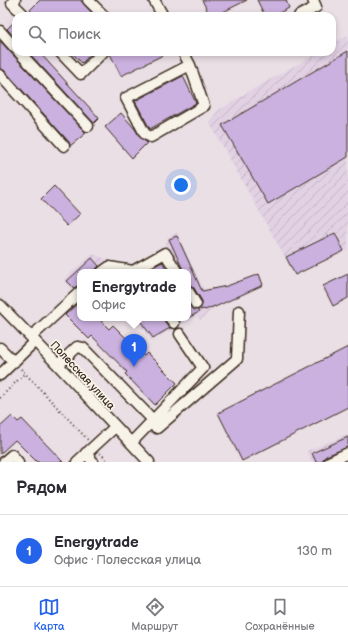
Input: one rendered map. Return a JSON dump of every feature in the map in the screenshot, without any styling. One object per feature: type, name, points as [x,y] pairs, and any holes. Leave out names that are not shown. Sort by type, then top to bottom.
[{"type":"street","points":[[15,0],[12,3],[21,12]]},
{"type":"street","points":[[88,0],[100,12]]},
{"type":"street","points":[[154,0],[161,12]]},
{"type":"street","points":[[307,12],[316,7],[313,0]]},
{"type":"street","points":[[0,31],[12,44]]},
{"type":"street","points":[[23,56],[88,126]]},
{"type":"street","points":[[64,56],[82,74],[99,56]]},
{"type":"street","points":[[185,56],[190,65],[204,106],[151,137],[145,134],[126,98],[190,65]]},
{"type":"street","points":[[0,75],[64,146]]},
{"type":"street","points":[[139,269],[165,253],[175,269]]},
{"type":"street","points":[[0,375],[77,295]]},
{"type":"street","points":[[191,296],[196,304]]},
{"type":"street","name":"Полесская улица","points":[[0,305],[149,462]]},
{"type":"street","points":[[58,365],[77,347],[83,348],[158,428],[237,359],[239,311]]},
{"type":"street","points":[[131,443],[152,423],[203,368],[180,334]]},
{"type":"street","points":[[0,348],[14,362]]},
{"type":"street","points":[[77,462],[115,426]]},
{"type":"street","points":[[90,450],[93,462]]},
{"type":"street","points":[[329,462],[348,453]]},
{"type":"street","points":[[4,462],[12,455],[18,462]]},
{"type":"path","points":[[14,362],[90,450],[109,462]]},
{"type":"path","points":[[0,398],[25,373]]},
{"type":"shaded area","points":[[348,35],[348,251],[344,251],[295,275],[209,122],[219,110],[312,56],[336,56],[336,42]]},
{"type":"shaded area","points":[[177,233],[204,291],[214,307],[200,320],[196,315],[191,318],[191,269],[77,269],[77,293],[63,280],[93,254],[129,268],[165,249],[168,237]]},
{"type":"shaded area","points":[[137,321],[186,321],[152,341]]},
{"type":"shaded area","points":[[348,434],[348,462],[312,462],[307,451]]},
{"type":"building","points":[[40,0],[80,0],[91,12],[32,12],[30,10]]},
{"type":"building","points":[[202,0],[247,0],[223,12],[208,12]]},
{"type":"building","points":[[257,0],[286,0],[289,8],[281,12],[263,12]]},
{"type":"building","points":[[12,24],[12,35],[7,29]]},
{"type":"building","points":[[0,41],[12,54],[12,56],[14,56],[86,133],[70,146],[69,142],[5,71],[0,68]]},
{"type":"building","points":[[348,51],[348,157],[268,204],[222,125]]},
{"type":"building","points":[[32,56],[43,56],[99,118],[94,123]]},
{"type":"building","points":[[75,56],[89,56],[82,63]]},
{"type":"building","points":[[111,56],[161,56],[121,76]]},
{"type":"building","points":[[183,76],[196,103],[150,129],[135,101]]},
{"type":"building","points":[[121,113],[140,137],[147,143],[132,158],[105,127]]},
{"type":"building","points":[[54,186],[80,214],[67,226],[41,199]]},
{"type":"building","points":[[335,233],[344,251],[295,275],[286,257]]},
{"type":"building","points":[[177,236],[202,291],[227,286],[259,274],[263,285],[215,307],[201,310],[202,301],[191,286],[191,269],[183,269],[169,239]]},
{"type":"building","points":[[92,258],[99,266],[96,269],[80,269]]},
{"type":"building","points":[[162,262],[167,269],[149,269]]},
{"type":"building","points":[[77,272],[77,286],[74,288],[67,281]]},
{"type":"building","points":[[348,274],[348,298],[333,306],[323,286]]},
{"type":"building","points":[[77,304],[77,321],[101,321],[109,329],[113,325],[144,356],[147,353],[177,383],[155,405],[125,374],[127,372],[92,336],[89,339],[65,315]]},
{"type":"building","points":[[191,307],[193,309],[198,310],[199,312],[191,316]]},
{"type":"building","points":[[140,321],[165,321],[170,328],[153,338]]},
{"type":"building","points":[[348,347],[348,407],[242,461],[218,413]]},
{"type":"building","points":[[12,416],[18,422],[22,419],[63,462],[37,462],[15,440],[0,454],[0,427]]},
{"type":"building","points":[[348,437],[348,447],[326,456],[323,459],[323,462],[316,462],[312,453]]},
{"type":"place","name":"Energytrade","points":[[134,367]]}]
